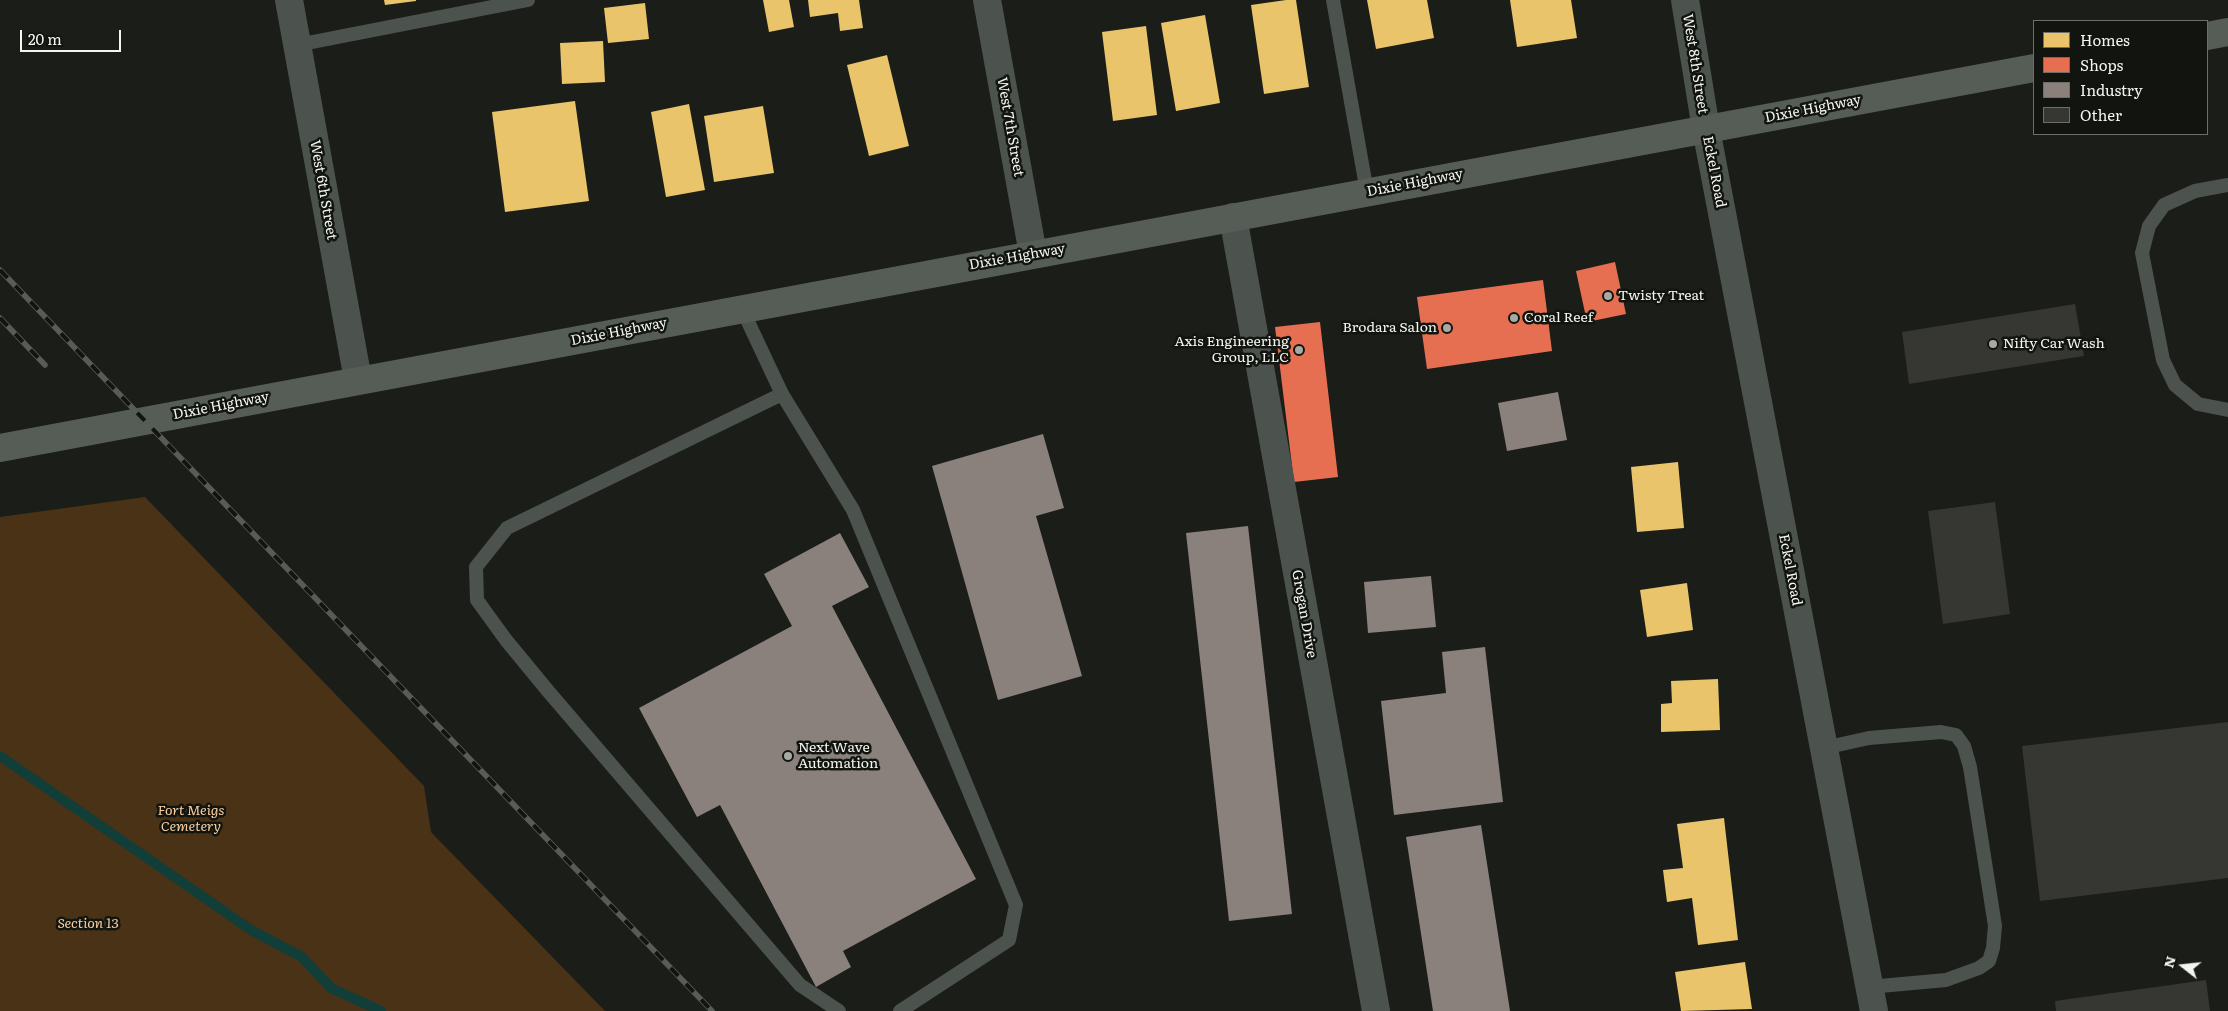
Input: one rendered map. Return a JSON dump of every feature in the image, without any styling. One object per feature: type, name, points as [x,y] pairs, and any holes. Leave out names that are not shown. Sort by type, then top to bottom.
[{"type":"main road","points":[[2208,36],[2228,32]]},
{"type":"main road","name":"Dixie Highway","points":[[0,448],[2033,68]]},
{"type":"street","name":"West 6th Street","points":[[289,0],[358,380]]},
{"type":"street","name":"West 7th Street","points":[[987,0],[1032,254]]},
{"type":"street","name":"West 8th Street","points":[[1685,0],[1706,129]]},
{"type":"street","name":"Eckel Road","points":[[1706,129],[1872,999]]},
{"type":"street","name":"Grogan Drive","points":[[1233,217],[1376,1011]]},
{"type":"lane","points":[[297,45],[528,0]]},
{"type":"lane","points":[[1332,0],[1367,192]]},
{"type":"lane","points":[[2228,185],[2195,191],[2164,206],[2149,226],[2142,253],[2163,360],[2175,385],[2198,404],[2228,410]]},
{"type":"lane","points":[[742,309],[782,394],[853,510],[1016,905],[1010,940],[900,1011]]},
{"type":"lane","points":[[782,394],[507,528],[476,567],[477,600],[506,640],[548,691],[800,985],[839,1011]]},
{"type":"lane","points":[[1824,748],[1869,738],[1941,732],[1956,736],[1964,746],[1970,767],[1995,926],[1993,948],[1989,961],[1979,968],[1946,980],[1872,999]]},
{"type":"green space","name":"Fort Meigs Cemetery","points":[[145,497],[424,786],[431,832],[605,1011],[0,1011],[0,517]]},
{"type":"building: Homes","points":[[384,0],[416,0],[416,1],[385,5]]},
{"type":"building: Homes","points":[[763,0],[789,0],[794,27],[769,32]]},
{"type":"building: Homes","points":[[808,0],[859,0],[863,28],[840,31],[838,13],[810,17]]},
{"type":"building: Homes","points":[[1296,0],[1309,87],[1264,94],[1251,5]]},
{"type":"building: Homes","points":[[1367,0],[1427,0],[1434,38],[1376,49]]},
{"type":"building: Homes","points":[[1510,0],[1571,0],[1577,38],[1517,47]]},
{"type":"building: Homes","points":[[645,3],[649,39],[608,43],[604,8]]},
{"type":"building: Homes","points":[[1205,15],[1220,103],[1176,111],[1161,23]]},
{"type":"building: Homes","points":[[1146,26],[1157,115],[1113,121],[1102,32]]},
{"type":"building: Homes","points":[[603,41],[605,82],[562,84],[560,43]]},
{"type":"building: Homes","points":[[887,55],[909,146],[869,156],[847,65]]},
{"type":"building: Homes","points":[[575,101],[589,201],[505,212],[492,112]]},
{"type":"building: Homes","points":[[689,104],[705,190],[666,197],[651,112]]},
{"type":"building: Homes","points":[[763,106],[774,173],[714,182],[704,116]]},
{"type":"building: Homes","points":[[1678,462],[1684,528],[1637,532],[1631,467]]},
{"type":"building: Homes","points":[[1687,583],[1693,630],[1647,637],[1640,590]]},
{"type":"building: Homes","points":[[1718,679],[1720,730],[1661,732],[1661,704],[1672,703],[1671,681]]},
{"type":"building: Homes","points":[[1724,818],[1738,940],[1698,945],[1692,898],[1667,902],[1663,870],[1683,868],[1677,824]]},
{"type":"building: Homes","points":[[1745,962],[1752,1009],[1681,1011],[1675,972]]},
{"type":"building: Shops","points":[[1615,262],[1626,314],[1587,322],[1576,271]]},
{"type":"building: Shops","points":[[1543,280],[1552,351],[1427,369],[1417,297]]},
{"type":"building: Shops","points":[[1320,322],[1338,477],[1294,482],[1275,327]]},
{"type":"building: Industry","points":[[1558,392],[1567,440],[1507,451],[1498,403]]},
{"type":"building: Industry","points":[[1043,434],[1064,508],[1036,516],[1082,676],[998,700],[932,466]]},
{"type":"building: Industry","points":[[1248,526],[1292,914],[1229,921],[1186,533]]},
{"type":"building: Industry","name":"Next Wave Automation","points":[[840,533],[869,587],[832,606],[976,879],[843,951],[851,967],[816,987],[720,805],[697,817],[639,708],[792,626],[764,574]]},
{"type":"building: Industry","points":[[1431,576],[1436,627],[1368,633],[1364,582]]},
{"type":"building: Industry","points":[[1485,647],[1503,802],[1394,815],[1381,701],[1446,693],[1442,652]]},
{"type":"building: Industry","points":[[1481,825],[1510,1011],[1433,1011],[1406,837]]},
{"type":"building: Other","name":"Nifty Car Wash","points":[[2075,304],[2084,356],[1909,384],[1902,332]]},
{"type":"building: Other","points":[[1995,502],[2010,614],[1943,624],[1928,511]]},
{"type":"building: Other","points":[[2228,722],[2228,878],[2040,901],[2022,746]]},
{"type":"building: Other","points":[[2206,980],[2210,1011],[2056,1011],[2055,1001]]},
{"type":"waterway","points":[[0,756],[251,930],[302,957],[331,988],[381,1011]]},
{"type":"railway","points":[[0,270],[712,1011]]},
{"type":"railway","points":[[0,318],[45,365]]},
{"type":"place","name":"Twisty Treat","points":[[1608,296]]},
{"type":"place","name":"Coral Reef","points":[[1514,318]]},
{"type":"place","name":"Brodara Salon","points":[[1447,328]]},
{"type":"place","name":"Nifty Car Wash","points":[[1993,344]]},
{"type":"place","name":"Axis Engineering Group, LLC","points":[[1299,350]]},
{"type":"place","name":"Next Wave Automation","points":[[788,756]]},
{"type":"park label","name":"Section 13","points":[[88,924]]}]
